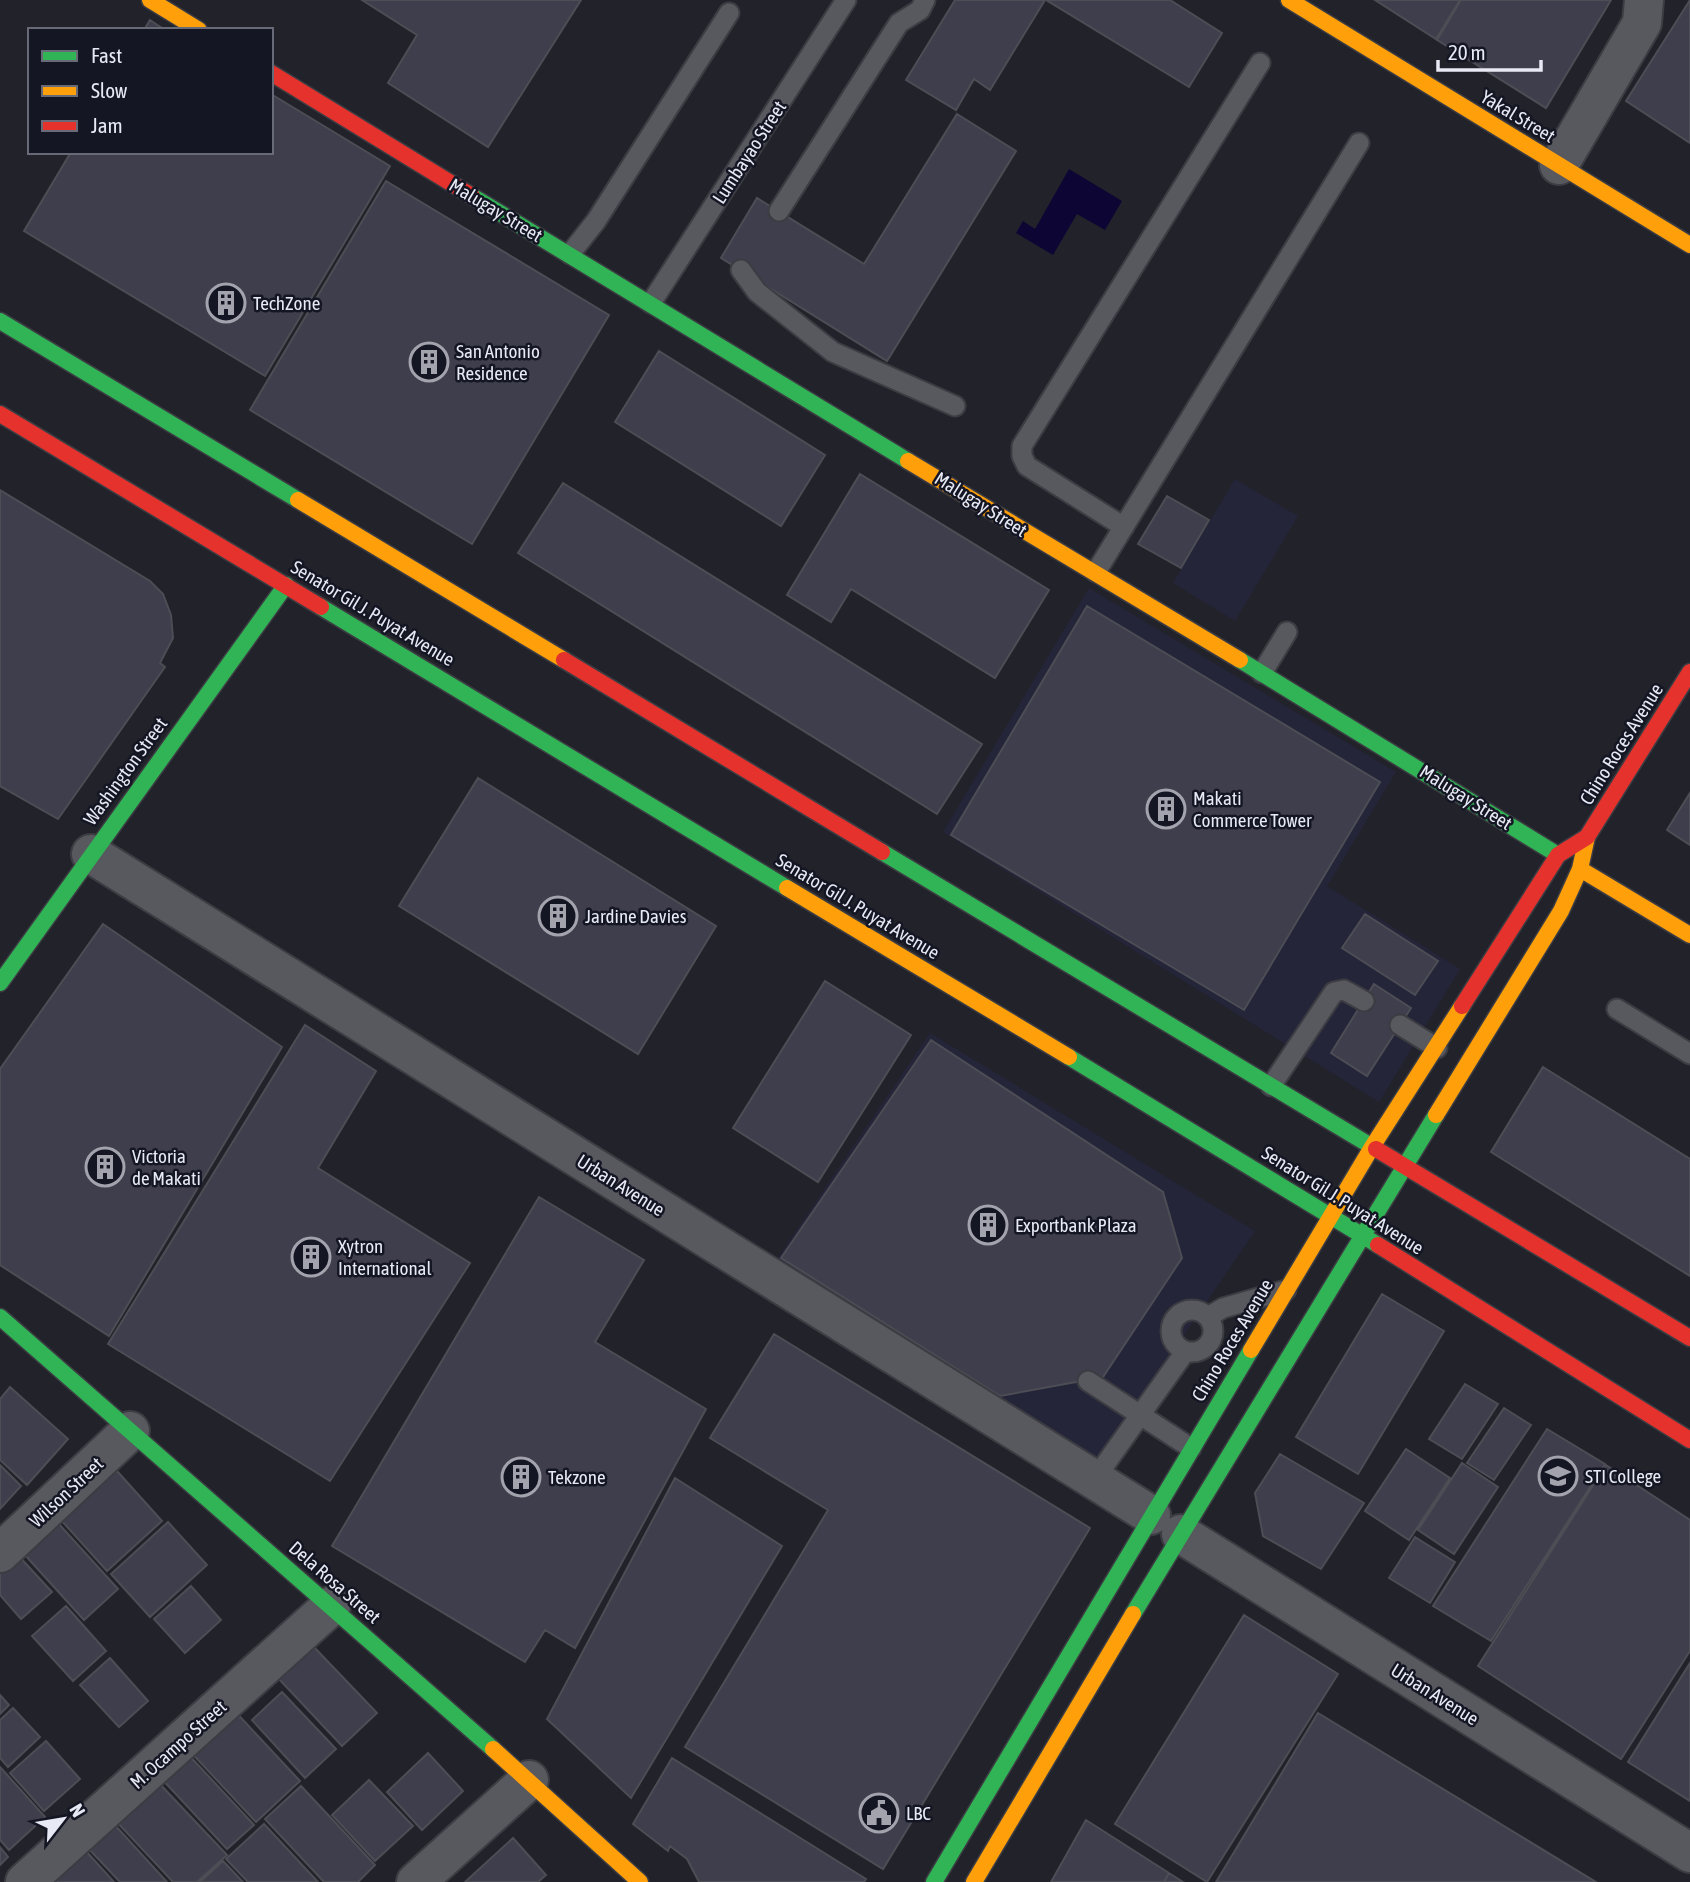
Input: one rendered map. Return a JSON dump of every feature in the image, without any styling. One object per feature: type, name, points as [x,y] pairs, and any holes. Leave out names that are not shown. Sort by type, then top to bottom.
[{"type":"main road","points":[[150,0],[196,28]]},
{"type":"main road","name":"Yakal Street","points":[[1289,0],[1690,245]]},
{"type":"main road","name":"Malugay Street","points":[[273,75],[1262,673],[1575,854],[1690,935]]},
{"type":"main road","points":[[0,321],[1690,1338]]},
{"type":"main road","name":"Senator Gil J. Puyat Avenue","points":[[0,414],[1331,1216],[1690,1440]]},
{"type":"main road","name":"Washington Street","points":[[0,983],[286,585]]},
{"type":"main road","name":"Chino Roces Avenue","points":[[974,1882],[1166,1525],[1191,1448],[1372,1147],[1437,1048],[1575,854],[1690,672]]},
{"type":"main road","name":"Chino Roces Avenue","points":[[934,1882],[1166,1525],[1363,1236],[1561,911],[1575,854]]},
{"type":"main road","name":"Dela Rosa Street","points":[[0,1317],[529,1780],[640,1882]]},
{"type":"street","points":[[1559,165],[1642,23],[1644,0]]},
{"type":"street","name":"Urban Avenue","points":[[91,854],[1690,1853]]},
{"type":"street","name":"Wilson Street","points":[[0,1553],[130,1431]]},
{"type":"street","name":"M. Ocampo Street","points":[[26,1882],[331,1606]]},
{"type":"street","points":[[416,1882],[529,1780]]},
{"type":"lane","name":"Lumbayao Street","points":[[651,303],[846,0]]},
{"type":"lane","points":[[779,211],[899,23],[920,10],[926,0]]},
{"type":"lane","points":[[570,254],[596,221],[729,13]]},
{"type":"lane","points":[[1124,527],[1027,467],[1022,456],[1022,446],[1260,63]]},
{"type":"lane","points":[[1096,572],[1359,143]]},
{"type":"lane","points":[[741,270],[757,292],[833,352],[955,406]]},
{"type":"lane","points":[[1262,673],[1287,632]]},
{"type":"lane","points":[[1271,1086],[1334,992],[1344,990],[1364,1001]]},
{"type":"lane","points":[[1617,1009],[1690,1054]]},
{"type":"lane","points":[[1400,1025],[1437,1048]]},
{"type":"lane","points":[[1208,1317],[1223,1308],[1287,1289]]},
{"type":"lane","points":[[1196,1310],[1208,1317],[1213,1330],[1210,1343],[1199,1351],[1185,1352],[1174,1343],[1171,1337],[1172,1323],[1182,1312],[1196,1310]]},
{"type":"lane","points":[[1094,1480],[1185,1352]]},
{"type":"lane","points":[[1088,1381],[1191,1448]]},
{"type":"shaded area","points":[[1069,169],[1122,201],[1105,230],[1077,214],[1053,255],[1016,233],[1023,221],[1035,229]]},
{"type":"shaded area","points":[[1235,479],[1298,516],[1235,621],[1173,583]]},
{"type":"shaded area","name":"Makati Commerce Tower","points":[[1089,588],[1396,772],[1327,886],[1460,969],[1379,1102],[943,832]]},
{"type":"shaded area","name":"Exportbank Plaza","points":[[930,1033],[1255,1231],[1098,1461],[775,1262]]},
{"type":"building","points":[[362,0],[581,0],[488,147],[388,83],[417,35]]},
{"type":"building","points":[[955,0],[1045,0],[990,90],[974,79],[956,110],[906,80]]},
{"type":"building","points":[[1046,0],[1170,0],[1222,33],[1189,87]]},
{"type":"building","points":[[1375,0],[1460,0],[1436,39]]},
{"type":"building","points":[[1461,0],[1611,0],[1546,108],[1437,40]]},
{"type":"building","points":[[1690,0],[1690,143],[1626,101]]},
{"type":"building","points":[[150,20],[162,28],[145,28]]},
{"type":"building","name":"TechZone","points":[[273,95],[390,166],[265,376],[24,231],[70,154],[273,154]]},
{"type":"building","points":[[957,114],[1016,151],[887,361],[721,258],[757,198],[864,264]]},
{"type":"building","name":"San Antonio Residence","points":[[386,181],[609,315],[472,544],[250,410]]},
{"type":"building","points":[[659,351],[825,455],[781,526],[615,422]]},
{"type":"building","points":[[860,474],[1049,590],[995,678],[851,589],[831,622],[787,595]]},
{"type":"building","points":[[563,483],[982,744],[937,814],[518,553]]},
{"type":"building","points":[[0,490],[150,581],[163,594],[171,615],[173,638],[160,663],[165,667],[58,819],[0,786]]},
{"type":"building","points":[[1167,496],[1209,520],[1181,568],[1138,544]]},
{"type":"building","name":"Makati Commerce Tower","points":[[1087,606],[1380,782],[1244,1010],[951,835]]},
{"type":"building","name":"Jardine Davies","points":[[478,778],[716,926],[638,1054],[399,906]]},
{"type":"building","points":[[1690,793],[1690,845],[1667,830]]},
{"type":"building","points":[[1365,914],[1438,961],[1415,995],[1342,948]]},
{"type":"building","name":"Victoria de Makati","points":[[103,924],[282,1047],[109,1336],[0,1265],[0,1069]]},
{"type":"building","points":[[825,981],[911,1035],[818,1182],[733,1128]]},
{"type":"building","points":[[1374,984],[1411,1008],[1367,1076],[1331,1053]]},
{"type":"building","name":"Xytron International","points":[[305,1025],[376,1071],[318,1168],[470,1263],[330,1481],[108,1344]]},
{"type":"building","name":"Exportbank Plaza","points":[[931,1040],[1163,1192],[1182,1258],[1103,1377],[1000,1396],[781,1258]]},
{"type":"building","points":[[1543,1067],[1690,1159],[1690,1276],[1491,1152]]},
{"type":"building","name":"Tekzone","points":[[539,1197],[644,1260],[595,1342],[706,1409],[575,1648],[545,1630],[525,1662],[332,1546]]},
{"type":"building","points":[[1382,1294],[1444,1331],[1358,1474],[1296,1437]]},
{"type":"building","points":[[774,1334],[1090,1528],[883,1869],[685,1747],[828,1510],[710,1438]]},
{"type":"building","points":[[1465,1384],[1498,1404],[1462,1459],[1429,1439]]},
{"type":"building","points":[[10,1387],[68,1439],[27,1485],[0,1460],[0,1399]]},
{"type":"building","points":[[1504,1408],[1531,1425],[1494,1480],[1467,1463]]},
{"type":"building","points":[[1547,1429],[1605,1464],[1491,1641],[1433,1606]]},
{"type":"building","points":[[1406,1449],[1450,1478],[1409,1540],[1365,1511]]},
{"type":"building","points":[[1280,1454],[1364,1503],[1321,1569],[1263,1536],[1255,1493]]},
{"type":"building","points":[[1462,1463],[1498,1487],[1454,1554],[1418,1530]]},
{"type":"building","points":[[0,1465],[21,1486],[0,1509]]},
{"type":"building","points":[[1606,1465],[1690,1520],[1690,1651],[1621,1759],[1478,1666]]},
{"type":"building","points":[[117,1471],[162,1521],[107,1571],[61,1520]]},
{"type":"building","points":[[675,1478],[782,1546],[631,1798],[547,1719]]},
{"type":"building","points":[[168,1522],[207,1565],[150,1617],[111,1574]]},
{"type":"building","points":[[58,1523],[118,1589],[84,1620],[24,1554]]},
{"type":"building","points":[[1415,1537],[1455,1562],[1430,1603],[1389,1578]]},
{"type":"building","points":[[16,1553],[52,1592],[21,1619],[0,1595],[0,1568]]},
{"type":"building","points":[[191,1586],[221,1620],[185,1653],[154,1619]]},
{"type":"building","points":[[66,1606],[106,1651],[73,1681],[32,1636]]},
{"type":"building","points":[[1244,1615],[1338,1674],[1207,1882],[1115,1824]]},
{"type":"building","points":[[313,1646],[377,1713],[342,1746],[278,1678]]},
{"type":"building","points":[[110,1658],[148,1701],[119,1727],[80,1685]]},
{"type":"building","points":[[1690,1663],[1690,1801],[1628,1762]]},
{"type":"building","points":[[282,1692],[336,1749],[305,1778],[252,1720]]},
{"type":"building","points":[[0,1695],[9,1705],[0,1714]]},
{"type":"building","points":[[230,1706],[300,1781],[256,1822],[186,1747]]},
{"type":"building","points":[[13,1708],[40,1737],[8,1767],[0,1758],[0,1720]]},
{"type":"building","points":[[1318,1713],[1596,1882],[1216,1882]]},
{"type":"building","points":[[46,1741],[80,1779],[44,1811],[10,1773]]},
{"type":"building","points":[[185,1751],[254,1825],[227,1849],[159,1776]]},
{"type":"building","points":[[428,1753],[463,1791],[422,1830],[387,1792]]},
{"type":"building","points":[[672,1758],[866,1879],[864,1882],[699,1882],[687,1859],[670,1846],[668,1851],[633,1824]]},
{"type":"building","points":[[0,1767],[45,1817],[9,1850],[0,1840]]},
{"type":"building","points":[[156,1780],[227,1855],[197,1882],[173,1882],[114,1819]]},
{"type":"building","points":[[369,1780],[413,1826],[375,1861],[332,1815]]},
{"type":"building","points":[[301,1786],[375,1865],[358,1882],[324,1882],[265,1819]]},
{"type":"building","points":[[1086,1820],[1169,1873],[1164,1882],[1051,1882]]},
{"type":"building","points":[[113,1823],[167,1882],[120,1882],[87,1847]]},
{"type":"building","points":[[264,1824],[318,1882],[248,1882],[226,1859]]},
{"type":"building","points":[[513,1838],[546,1875],[538,1882],[465,1882]]},
{"type":"building","points":[[0,1847],[8,1857],[0,1865]]},
{"type":"building","points":[[84,1849],[114,1882],[49,1882]]},
{"type":"building","points":[[223,1861],[243,1882],[200,1882]]},
{"type":"building","points":[[1169,1873],[1183,1882],[1164,1882]]},
{"type":"traffic: fast","points":[[472,196],[908,461]]},
{"type":"traffic: fast","points":[[0,321],[298,500]]},
{"type":"traffic: fast","points":[[0,983],[286,585]]},
{"type":"traffic: fast","points":[[321,607],[787,888]]},
{"type":"traffic: fast","points":[[1240,660],[1558,855]]},
{"type":"traffic: fast","points":[[882,852],[1376,1149]]},
{"type":"traffic: fast","points":[[1069,1057],[1378,1245]]},
{"type":"traffic: fast","points":[[1133,1614],[1436,1115]]},
{"type":"traffic: fast","points":[[0,1317],[493,1749]]},
{"type":"traffic: fast","points":[[934,1882],[1251,1350]]},
{"type":"traffic: slow","points":[[150,0],[196,28]]},
{"type":"traffic: slow","points":[[1289,0],[1690,245]]},
{"type":"traffic: slow","points":[[908,461],[1240,660]]},
{"type":"traffic: slow","points":[[298,500],[564,660]]},
{"type":"traffic: slow","points":[[1436,1115],[1561,911],[1580,869],[1587,837]]},
{"type":"traffic: slow","points":[[1580,869],[1690,935]]},
{"type":"traffic: slow","points":[[787,888],[1069,1057]]},
{"type":"traffic: slow","points":[[1251,1350],[1372,1147],[1462,1006]]},
{"type":"traffic: slow","points":[[974,1882],[1133,1614]]},
{"type":"traffic: slow","points":[[493,1749],[640,1882]]},
{"type":"traffic: jam","points":[[273,74],[472,196]]},
{"type":"traffic: jam","points":[[0,414],[321,607]]},
{"type":"traffic: jam","points":[[564,660],[882,852]]},
{"type":"traffic: jam","points":[[1462,1006],[1558,855],[1587,837],[1690,672]]},
{"type":"traffic: jam","points":[[1376,1149],[1690,1338]]},
{"type":"traffic: jam","points":[[1378,1245],[1690,1440]]},
{"type":"place","name":"TechZone","points":[[226,303]]},
{"type":"place","name":"San Antonio Residence","points":[[429,362]]},
{"type":"place","name":"Makati Commerce Tower","points":[[1166,809]]},
{"type":"place","name":"Jardine Davies","points":[[558,916]]},
{"type":"place","name":"Victoria de Makati","points":[[105,1167]]},
{"type":"place","name":"Exportbank Plaza","points":[[988,1225]]},
{"type":"place","name":"Xytron International","points":[[311,1257]]},
{"type":"place","name":"STI College","points":[[1558,1476]]},
{"type":"place","name":"Tekzone","points":[[521,1477]]},
{"type":"place","name":"LBC","points":[[879,1813]]}]
